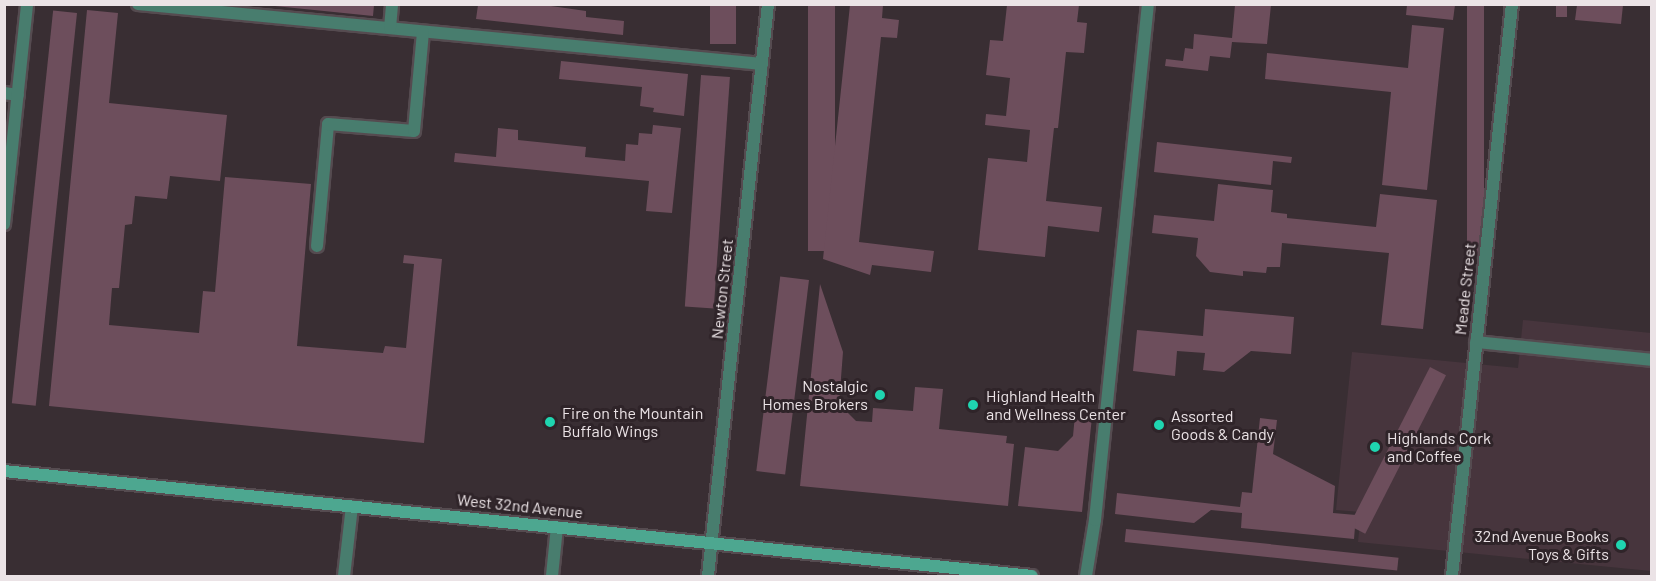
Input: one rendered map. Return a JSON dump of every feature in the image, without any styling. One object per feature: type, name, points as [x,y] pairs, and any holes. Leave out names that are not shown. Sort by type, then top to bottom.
[{"type":"street","points":[[4,224],[27,4]]},
{"type":"street","points":[[138,4],[762,64]]},
{"type":"street","points":[[390,28],[392,4]]},
{"type":"street","name":"Newton Street","points":[[708,576],[768,4]]},
{"type":"street","points":[[1086,576],[1095,520],[1148,4]]},
{"type":"street","name":"Meade Street","points":[[1452,576],[1512,4]]},
{"type":"street","points":[[318,246],[328,124],[414,131],[423,32]]},
{"type":"street","points":[[4,93],[18,95]]},
{"type":"street","points":[[1476,342],[1652,360]]},
{"type":"street","name":"West 32nd Avenue","points":[[4,471],[1032,576]]},
{"type":"street","points":[[344,576],[352,506]]},
{"type":"street","points":[[552,576],[557,527]]},
{"type":"shaded area","points":[[537,4],[586,11],[586,17],[624,21],[623,35],[476,19],[478,5]]},
{"type":"shaded area","points":[[265,5],[374,5],[373,16]]},
{"type":"shaded area","points":[[710,5],[736,5],[736,44],[710,44]]},
{"type":"shaded area","points":[[808,5],[835,5],[835,251],[808,251]]},
{"type":"shaded area","points":[[850,5],[883,5],[882,18],[899,20],[897,38],[881,37],[859,242],[934,251],[931,272],[872,265],[870,275],[823,259]]},
{"type":"shaded area","points":[[1007,5],[1079,5],[1077,22],[1087,23],[1084,53],[1066,52],[1058,128],[1054,128],[1046,201],[1102,207],[1099,232],[1048,226],[1045,257],[978,250],[988,158],[1027,162],[1030,130],[985,125],[986,114],[1006,116],[1010,78],[986,75],[990,40],[1003,41]]},
{"type":"shaded area","points":[[1235,5],[1271,5],[1267,44],[1232,42],[1230,58],[1210,56],[1208,71],[1165,66],[1166,59],[1183,61],[1185,48],[1193,49],[1194,34],[1232,38]]},
{"type":"shaded area","points":[[1407,5],[1455,5],[1453,20],[1406,15]]},
{"type":"shaded area","points":[[1467,5],[1484,5],[1484,255],[1467,255]]},
{"type":"shaded area","points":[[1556,5],[1567,5],[1567,17],[1556,17]]},
{"type":"shaded area","points":[[1577,5],[1623,5],[1621,24],[1575,20]]},
{"type":"shaded area","points":[[53,10],[77,13],[36,406],[12,403]]},
{"type":"shaded area","points":[[87,10],[118,13],[109,103],[227,115],[220,181],[170,176],[167,199],[135,196],[132,224],[125,225],[119,288],[112,288],[109,325],[199,333],[203,291],[215,292],[225,177],[311,184],[297,346],[383,353],[385,346],[406,348],[414,264],[403,263],[404,255],[442,259],[424,443],[49,406]]},
{"type":"shaded area","points":[[1412,25],[1444,28],[1427,190],[1382,185],[1391,92],[1265,79],[1267,53],[1408,68]]},
{"type":"shaded area","points":[[561,61],[688,74],[684,116],[653,112],[654,108],[640,106],[642,87],[559,79]]},
{"type":"shaded area","points":[[701,75],[730,77],[714,308],[685,306]]},
{"type":"shaded area","points":[[653,125],[681,128],[672,213],[646,211],[649,181],[454,162],[455,153],[496,157],[498,128],[518,130],[518,140],[586,147],[585,157],[625,161],[626,144],[638,145],[639,133],[652,134]]},
{"type":"shaded area","points":[[1157,142],[1292,157],[1291,163],[1273,161],[1271,185],[1154,172]]},
{"type":"shaded area","points":[[1218,184],[1273,190],[1271,212],[1287,214],[1287,218],[1376,227],[1380,194],[1437,200],[1423,329],[1381,325],[1389,253],[1282,243],[1280,267],[1267,267],[1266,273],[1243,271],[1243,276],[1210,272],[1196,256],[1198,238],[1152,233],[1154,215],[1214,221]]},
{"type":"shaded area","points":[[780,276],[809,280],[785,475],[756,471]]},
{"type":"shaded area","points":[[820,284],[843,352],[839,404],[856,421],[872,422],[873,408],[913,411],[915,387],[943,389],[939,429],[1007,436],[1006,443],[1014,444],[1008,506],[800,486]]},
{"type":"shaded area","points":[[1205,309],[1294,317],[1291,354],[1251,351],[1224,372],[1203,370],[1205,353],[1177,351],[1175,376],[1133,371],[1137,330],[1203,336]]},
{"type":"shaded area","points":[[1523,320],[1651,333],[1651,571],[1358,542],[1361,512],[1336,510],[1352,352],[1518,368]]},
{"type":"shaded area","points":[[1430,367],[1446,375],[1365,534],[1349,526]]},
{"type":"shaded area","points":[[1075,415],[1092,417],[1082,512],[1018,506],[1025,447],[1058,451],[1073,436]]},
{"type":"shaded area","points":[[1260,418],[1277,420],[1273,454],[1335,486],[1333,513],[1356,515],[1354,539],[1241,528],[1242,513],[1211,510],[1194,523],[1115,514],[1117,493],[1240,507],[1242,492],[1252,493]]},
{"type":"shaded area","points":[[1126,529],[1398,558],[1397,571],[1125,542]]},
{"type":"place","name":"Nostalgic Homes Brokers","points":[[880,395]]},
{"type":"place","name":"Highland Health and Wellness Center","points":[[973,405]]},
{"type":"place","name":"Fire on the Mountain Buffalo Wings","points":[[550,422]]},
{"type":"place","name":"Assorted Goods & Candy","points":[[1159,425]]},
{"type":"place","name":"Highlands Cork and Coffee","points":[[1375,447]]},
{"type":"place","name":"32nd Avenue Books Toys & Gifts","points":[[1621,545]]}]
